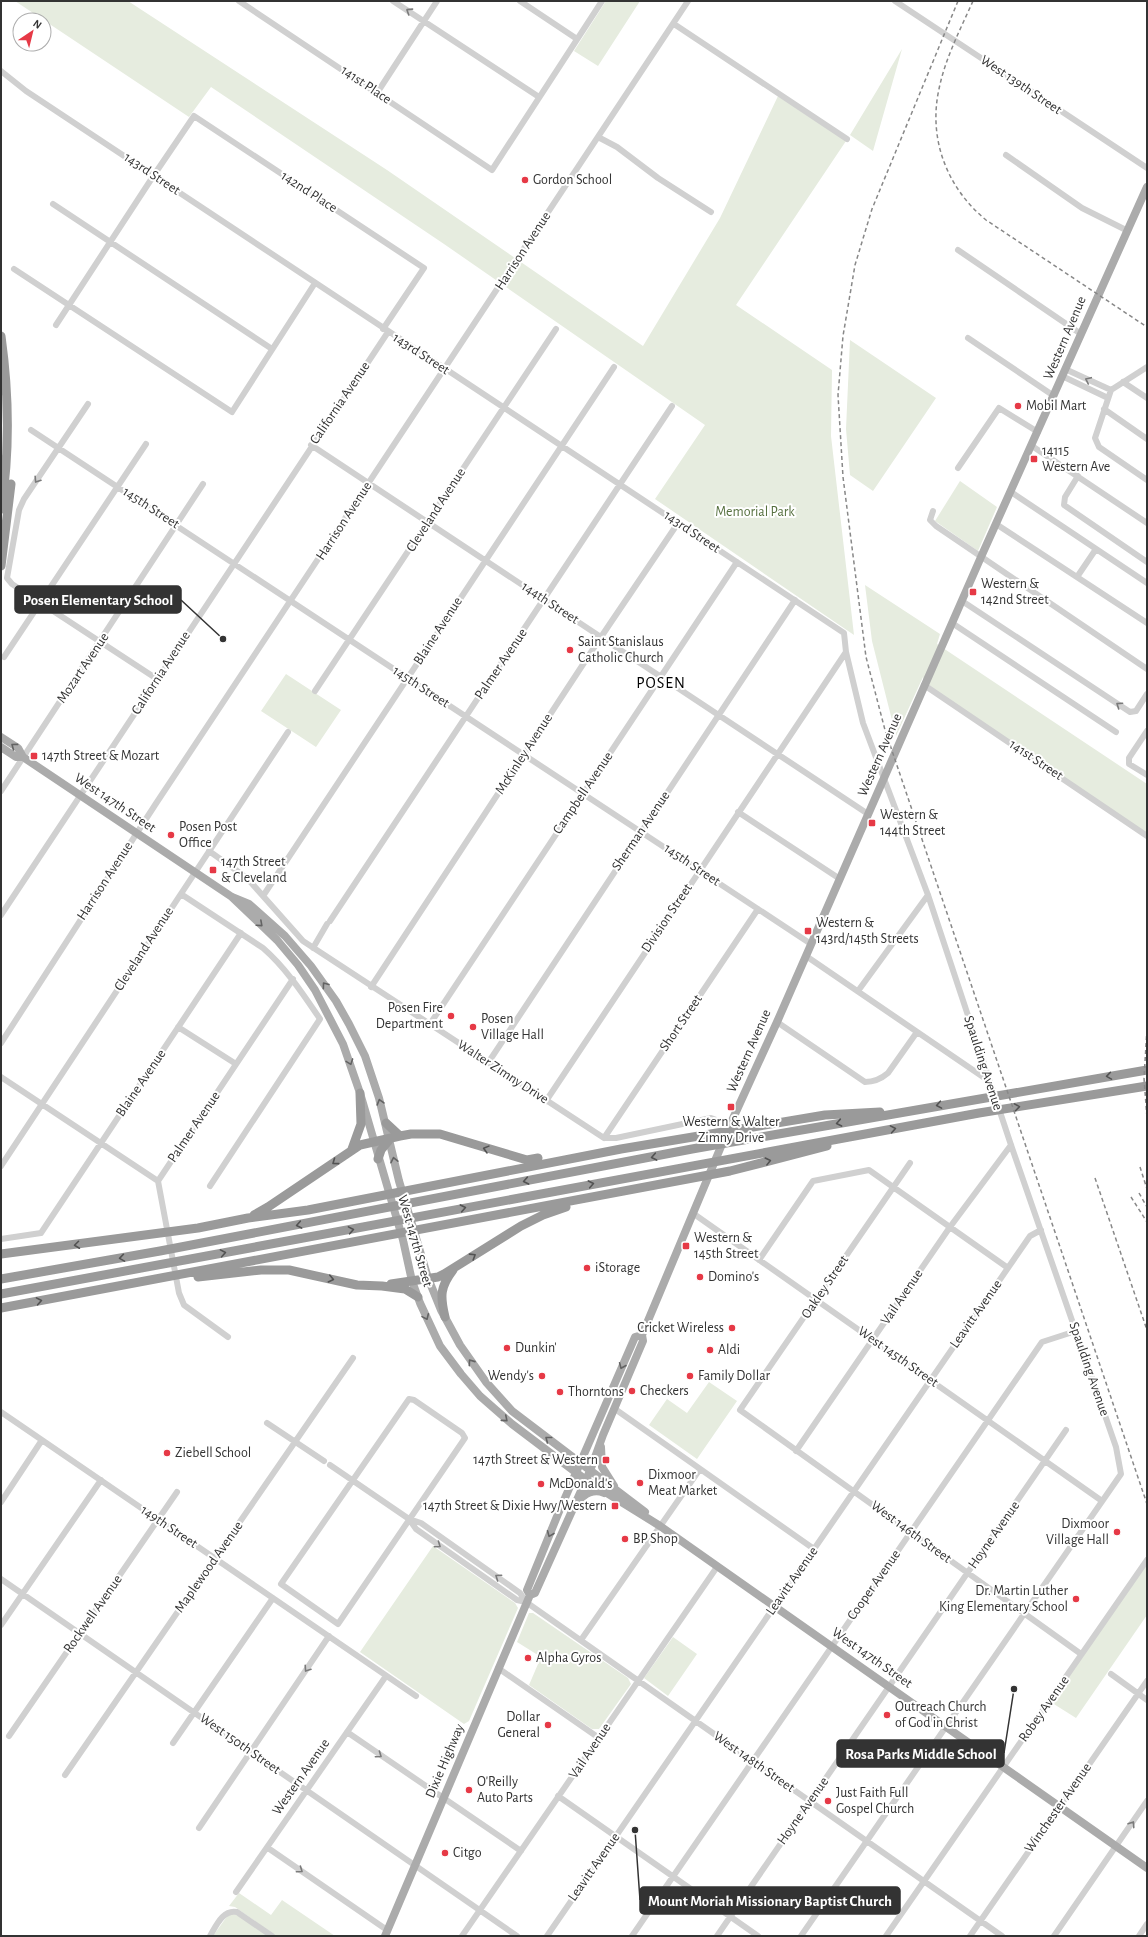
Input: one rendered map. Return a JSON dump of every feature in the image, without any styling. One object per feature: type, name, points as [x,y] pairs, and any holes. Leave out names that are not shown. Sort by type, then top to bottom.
[{"type":"highway","points":[[1,336],[5,363],[8,421],[6,468],[1,509]]},
{"type":"highway","points":[[1,566],[11,473],[12,435],[8,421]]},
{"type":"highway","points":[[1,1279],[182,1247],[741,1141],[977,1098],[1147,1070]]},
{"type":"highway","points":[[1,1294],[979,1113],[1147,1086]]},
{"type":"highway","points":[[352,1149],[362,1124],[360,1093]]},
{"type":"highway","points":[[2,1254],[179,1232],[248,1218],[308,1210],[621,1149],[825,1115],[875,1111],[891,1114]]},
{"type":"highway","points":[[386,1123],[400,1136]]},
{"type":"highway","points":[[248,1218],[268,1207],[352,1149],[360,1145],[400,1136],[411,1134],[440,1134],[527,1160],[610,1148],[621,1149]]},
{"type":"highway","points":[[191,1275],[385,1235],[587,1199],[730,1171],[828,1146],[854,1136]]},
{"type":"highway","points":[[378,1159],[380,1150],[390,1139]]},
{"type":"highway","points":[[382,1286],[438,1276],[455,1268],[533,1220],[555,1210],[573,1206],[587,1199]]},
{"type":"highway","points":[[445,1317],[441,1292],[455,1268]]},
{"type":"highway","points":[[1,1308],[178,1276],[274,1269],[296,1272],[357,1285],[405,1289],[418,1297]]},
{"type":"main road","name":"Western Avenue","points":[[590,1471],[603,1435],[643,1341],[642,1335],[730,1126],[884,780],[924,685],[1032,446],[1126,230],[1147,187]]},
{"type":"main road","name":"West 147th Street","points":[[1,737],[18,748],[23,757],[232,897],[277,940],[315,990],[344,1044],[403,1240],[412,1281],[418,1297],[440,1346],[480,1396],[526,1436],[586,1480],[619,1497],[654,1518],[660,1526],[1147,1868]]},
{"type":"main road","name":"West 147th Street","points":[[1,747],[16,757],[23,757]]},
{"type":"main road","name":"West 147th Street","points":[[232,897],[249,904],[284,936],[311,966],[336,1001],[365,1056],[386,1123],[399,1181],[428,1278],[445,1317],[460,1345],[498,1396],[526,1422],[590,1471],[619,1497]]},
{"type":"main road","name":"Western Avenue","points":[[580,1464],[635,1337],[642,1335]]},
{"type":"main road","points":[[603,1435],[600,1449],[602,1467],[619,1497]]},
{"type":"main road","name":"Dixie Highway","points":[[386,1933],[528,1599],[528,1590],[580,1464]]},
{"type":"main road","name":"Dixie Highway","points":[[528,1599],[535,1593],[590,1471]]},
{"type":"main road","points":[[573,1507],[586,1494],[592,1492],[600,1491],[619,1497]]},
{"type":"street","name":"141st Place","points":[[239,1],[492,170],[539,97]]},
{"type":"street","points":[[393,1],[539,97],[602,1]]},
{"type":"street","points":[[377,93],[437,1]]},
{"type":"street","points":[[520,1],[577,39]]},
{"type":"street","name":"Harrison Avenue","points":[[1,1042],[137,833],[446,369],[688,1]]},
{"type":"street","name":"West 139th Street","points":[[895,1],[1147,168]]},
{"type":"street","points":[[674,24],[847,138]]},
{"type":"street","name":"143rd Street","points":[[1,71],[26,91],[844,633],[846,652]]},
{"type":"street","name":"142nd Place","points":[[154,175],[194,116],[424,268]]},
{"type":"street","points":[[598,137],[617,148],[658,178],[711,212]]},
{"type":"street","points":[[1006,155],[1082,208],[1126,230]]},
{"type":"street","points":[[56,325],[154,175]]},
{"type":"street","points":[[53,204],[272,349]]},
{"type":"street","points":[[958,250],[1081,334]]},
{"type":"street","name":"California Avenue","points":[[2,913],[311,445],[424,268]]},
{"type":"street","points":[[14,269],[232,412],[314,283]]},
{"type":"street","name":"Cleveland Avenue","points":[[315,691],[556,329]]},
{"type":"street","points":[[968,338],[1054,396]]},
{"type":"street","name":"Blaine Avenue","points":[[264,896],[614,367]]},
{"type":"street","points":[[1147,367],[1111,390],[1095,438],[1099,447],[1147,480]]},
{"type":"street","points":[[1064,373],[1111,390]]},
{"type":"street","points":[[1064,373],[1108,398]]},
{"type":"street","points":[[1123,382],[1147,398]]},
{"type":"street","points":[[88,404],[24,499],[20,510],[8,578],[12,584],[40,603],[157,679]]},
{"type":"street","name":"Palmer Avenue","points":[[313,948],[328,923],[672,406]]},
{"type":"street","points":[[958,468],[998,408],[1038,432]]},
{"type":"street","points":[[1104,409],[1147,439]]},
{"type":"street","name":"145th Street","points":[[32,430],[811,944]]},
{"type":"street","points":[[4,657],[146,444]]},
{"type":"street","name":"144th Street","points":[[311,445],[868,814]]},
{"type":"street","points":[[1032,446],[1147,523]]},
{"type":"street","points":[[1078,476],[1065,497],[1064,505],[1147,562]]},
{"type":"street","name":"Mozart Avenue","points":[[1,791],[203,484]]},
{"type":"street","points":[[1011,492],[1147,583]]},
{"type":"street","points":[[934,511],[930,520],[936,526],[1147,669]]},
{"type":"street","name":"McKinley Avenue","points":[[371,987],[601,637],[678,523]]},
{"type":"street","points":[[996,524],[1147,623]]},
{"type":"street","points":[[1077,577],[1096,549]]},
{"type":"street","name":"Campbell Avenue","points":[[430,1024],[737,562]]},
{"type":"street","name":"Sherman Avenue","points":[[488,1063],[795,600]]},
{"type":"street","points":[[962,602],[1130,712],[1136,712],[1147,694]]},
{"type":"street","points":[[952,622],[1116,732]]},
{"type":"street","name":"Division Street","points":[[546,1101],[777,753],[846,652]]},
{"type":"street","name":"Spaulding Avenue","points":[[846,652],[864,723],[928,895],[989,1081],[1116,1448],[1121,1474],[1102,1501]]},
{"type":"street","name":"141st Street","points":[[924,685],[1147,836]]},
{"type":"street","points":[[1147,731],[1129,758],[1129,764],[1147,775]]},
{"type":"street","name":"Cleveland Avenue","points":[[1,1166],[288,732]]},
{"type":"street","points":[[738,812],[840,879]]},
{"type":"street","name":"Walter Zimny Drive","points":[[209,851],[247,878],[303,941],[371,987],[604,1138]]},
{"type":"street","points":[[181,894],[273,956],[293,979],[320,1019],[210,1186]]},
{"type":"street","points":[[858,991],[928,895]]},
{"type":"street","name":"Short Street","points":[[604,1138],[758,909]]},
{"type":"street","name":"Blaine Avenue","points":[[1,1240],[41,1233],[241,933]]},
{"type":"street","points":[[806,956],[989,1081]]},
{"type":"street","name":"Palmer Avenue","points":[[158,1181],[293,979]]},
{"type":"street","points":[[777,1022],[865,1082],[872,1082],[888,1073],[917,1032]]},
{"type":"street","points":[[178,1027],[236,1064]]},
{"type":"street","points":[[1,1077],[158,1181],[179,1293],[184,1305],[228,1337]]},
{"type":"street","points":[[604,1138],[616,1138],[711,1118],[730,1126]]},
{"type":"street","name":"Vail Avenue","points":[[796,1451],[950,1227],[1011,1144]]},
{"type":"street","name":"Oakley Street","points":[[740,1410],[910,1163]]},
{"type":"street","points":[[759,1260],[813,1181],[869,1170],[1008,1268]]},
{"type":"street","name":"West 145th Street","points":[[694,1214],[1102,1501]]},
{"type":"street","name":"Leavitt Avenue","points":[[546,1936],[1030,1236],[1041,1230]]},
{"type":"street","name":"Cooper Avenue","points":[[632,1936],[1042,1342],[1076,1331]]},
{"type":"street","name":"Maplewood Avenue","points":[[65,1775],[216,1559],[294,1441],[353,1358]]},
{"type":"street","points":[[409,1399],[432,1413],[465,1438],[338,1624],[281,1584],[352,1481],[409,1399]]},
{"type":"street","points":[[615,1409],[814,1549]]},
{"type":"street","name":"West 146th Street","points":[[740,1410],[1081,1654]]},
{"type":"street","name":"149th Street","points":[[1,1412],[416,1696]]},
{"type":"street","name":"West 148th Street","points":[[267,1423],[409,1519],[421,1523],[457,1548],[520,1593],[580,1640],[1002,1936]]},
{"type":"street","name":"Hoyne Avenue","points":[[716,1936],[1066,1430]]},
{"type":"street","points":[[1,1502],[42,1440]]},
{"type":"street","points":[[580,1640],[700,1469]]},
{"type":"street","points":[[1,1625],[101,1480]]},
{"type":"street","name":"Rockwell Avenue","points":[[9,1736],[177,1492]]},
{"type":"street","points":[[801,1936],[1102,1501]]},
{"type":"street","name":"West 148th Street","points":[[409,1519],[416,1529],[517,1600],[528,1599]]},
{"type":"street","points":[[453,1554],[457,1548]]},
{"type":"street","name":"Robey Avenue","points":[[886,1936],[1147,1560]]},
{"type":"street","name":"Vail Avenue","points":[[462,1936],[599,1738],[637,1680],[718,1567]]},
{"type":"street","name":"West 150th Street","points":[[1,1579],[517,1936]]},
{"type":"street","points":[[173,1743],[273,1598]]},
{"type":"street","points":[[199,1828],[329,1636]]},
{"type":"street","points":[[498,1668],[599,1738]]},
{"type":"street","points":[[1111,1674],[1147,1700]]},
{"type":"street","name":"Western Avenue","points":[[236,1892],[386,1676]]},
{"type":"street","name":"Winchester Avenue","points":[[970,1936],[1147,1681]]},
{"type":"street","points":[[347,1732],[443,1799],[521,1850]]},
{"type":"street","points":[[558,1796],[758,1936]]},
{"type":"street","points":[[1054,1936],[1147,1801]]},
{"type":"street","points":[[268,1848],[386,1933]]},
{"type":"street","points":[[210,1936],[222,1918],[230,1911],[237,1912],[272,1936]]},
{"type":"street","points":[[1139,1936],[1147,1924]]},
{"type":"green space","name":"Memorial Park","points":[[15,1],[128,1],[387,170],[643,346],[720,218],[778,96],[846,141],[736,305],[832,370],[831,436],[854,635],[655,499],[705,425],[444,244],[211,87],[189,117],[52,26],[52,12],[32,12]]},
{"type":"green space","points":[[606,1],[640,1],[598,66],[574,51]]},
{"type":"green space","points":[[902,49],[873,151],[850,135]]},
{"type":"green space","points":[[850,340],[936,398],[873,491],[850,475],[846,429]]},
{"type":"green space","points":[[960,481],[997,507],[978,551],[935,521]]},
{"type":"green space","points":[[865,585],[940,634],[937,644],[1147,784],[1147,836],[924,685],[923,677],[896,736],[872,641]]},
{"type":"green space","points":[[286,674],[341,710],[316,747],[261,711]]},
{"type":"green space","points":[[709,1382],[737,1401],[697,1459],[649,1425],[667,1399],[687,1413]]},
{"type":"green space","points":[[433,1546],[515,1603],[518,1608],[469,1721],[464,1724],[360,1652]]},
{"type":"green space","points":[[1147,1560],[1147,1615],[1076,1718],[1049,1701]]},
{"type":"green space","points":[[529,1613],[533,1613],[628,1678],[631,1684],[599,1729],[592,1729],[529,1685],[541,1657],[517,1642]]},
{"type":"green space","points":[[673,1637],[697,1654],[668,1696],[644,1678]]},
{"type":"green space","points":[[239,1893],[271,1915],[282,1900],[335,1936],[276,1936],[235,1907],[229,1906]]},
{"type":"green space","points":[[233,1914],[239,1916],[268,1936],[213,1936],[228,1915]]},
{"type":"railway","points":[[958,1],[872,209],[855,265],[843,336],[838,395],[843,477],[866,657],[885,730],[1147,1504]]},
{"type":"railway","points":[[973,1],[953,45],[945,67],[936,108],[936,126],[939,144],[951,178],[972,207],[986,220],[1147,327]]},
{"type":"railway","points":[[1147,1029],[1144,1078],[1147,1118]]},
{"type":"railway","points":[[1140,1167],[1147,1189]]},
{"type":"railway","points":[[1095,1178],[1147,1330]]},
{"type":"railway","points":[[1139,1193],[1147,1207]]},
{"type":"railway","points":[[1131,1197],[1147,1222]]},
{"type":"place","name":"Gordon School","points":[[525,180]]},
{"type":"place","name":"Mobil Mart","points":[[1018,406]]},
{"type":"place","name":"14115 Western Ave","points":[[1034,459]]},
{"type":"place","name":"Western & 142nd Street","points":[[973,592]]},
{"type":"place","name":"Posen Elementary School","points":[[223,639]]},
{"type":"place","name":"Saint Stanislaus Catholic Church","points":[[570,650]]},
{"type":"place","name":"147th Street & Mozart","points":[[34,756]]},
{"type":"place","name":"Western & 144th Street","points":[[872,823]]},
{"type":"place","name":"Posen Post Office","points":[[171,835]]},
{"type":"place","name":"147th Street & Cleveland","points":[[213,870]]},
{"type":"place","name":"Western & 143rd/145th Streets","points":[[808,931]]},
{"type":"place","name":"Posen Fire Department","points":[[451,1016]]},
{"type":"place","name":"Posen Village Hall","points":[[473,1027]]},
{"type":"place","name":"Western & Walter Zimny Drive","points":[[731,1107]]},
{"type":"place","name":"Western & 145th Street","points":[[686,1246]]},
{"type":"place","name":"iStorage","points":[[587,1268]]},
{"type":"place","name":"Domino's","points":[[700,1277]]},
{"type":"place","name":"Cricket Wireless","points":[[732,1328]]},
{"type":"place","name":"Dunkin'","points":[[507,1348]]},
{"type":"place","name":"Aldi","points":[[710,1350]]},
{"type":"place","name":"Wendy's","points":[[542,1376]]},
{"type":"place","name":"Family Dollar","points":[[690,1376]]},
{"type":"place","name":"Checkers","points":[[632,1391]]},
{"type":"place","name":"Thorntons","points":[[560,1392]]},
{"type":"place","name":"Ziebell School","points":[[167,1453]]},
{"type":"place","name":"147th Street & Western","points":[[606,1460]]},
{"type":"place","name":"Dixmoor Meat Market","points":[[640,1483]]},
{"type":"place","name":"McDonald's","points":[[541,1484]]},
{"type":"place","name":"147th Street & Dixie Hwy/Western","points":[[615,1506]]},
{"type":"place","name":"Dixmoor Village Hall","points":[[1117,1532]]},
{"type":"place","name":"BP Shop","points":[[625,1539]]},
{"type":"place","name":"Dr. Martin Luther King Elementary School","points":[[1076,1599]]},
{"type":"place","name":"Alpha Gyros","points":[[528,1658]]},
{"type":"place","name":"Rosa Parks Middle School","points":[[1014,1689]]},
{"type":"place","name":"Outreach Church of God in Christ","points":[[887,1715]]},
{"type":"place","name":"Dollar General","points":[[548,1725]]},
{"type":"place","name":"O'Reilly Auto Parts","points":[[469,1790]]},
{"type":"place","name":"Just Faith Full Gospel Church","points":[[828,1801]]},
{"type":"place","name":"Mount Moriah Missionary Baptist Church","points":[[635,1830]]},
{"type":"place","name":"Citgo","points":[[445,1853]]},
{"type":"district","name":"POSEN","points":[[661,683]]}]
